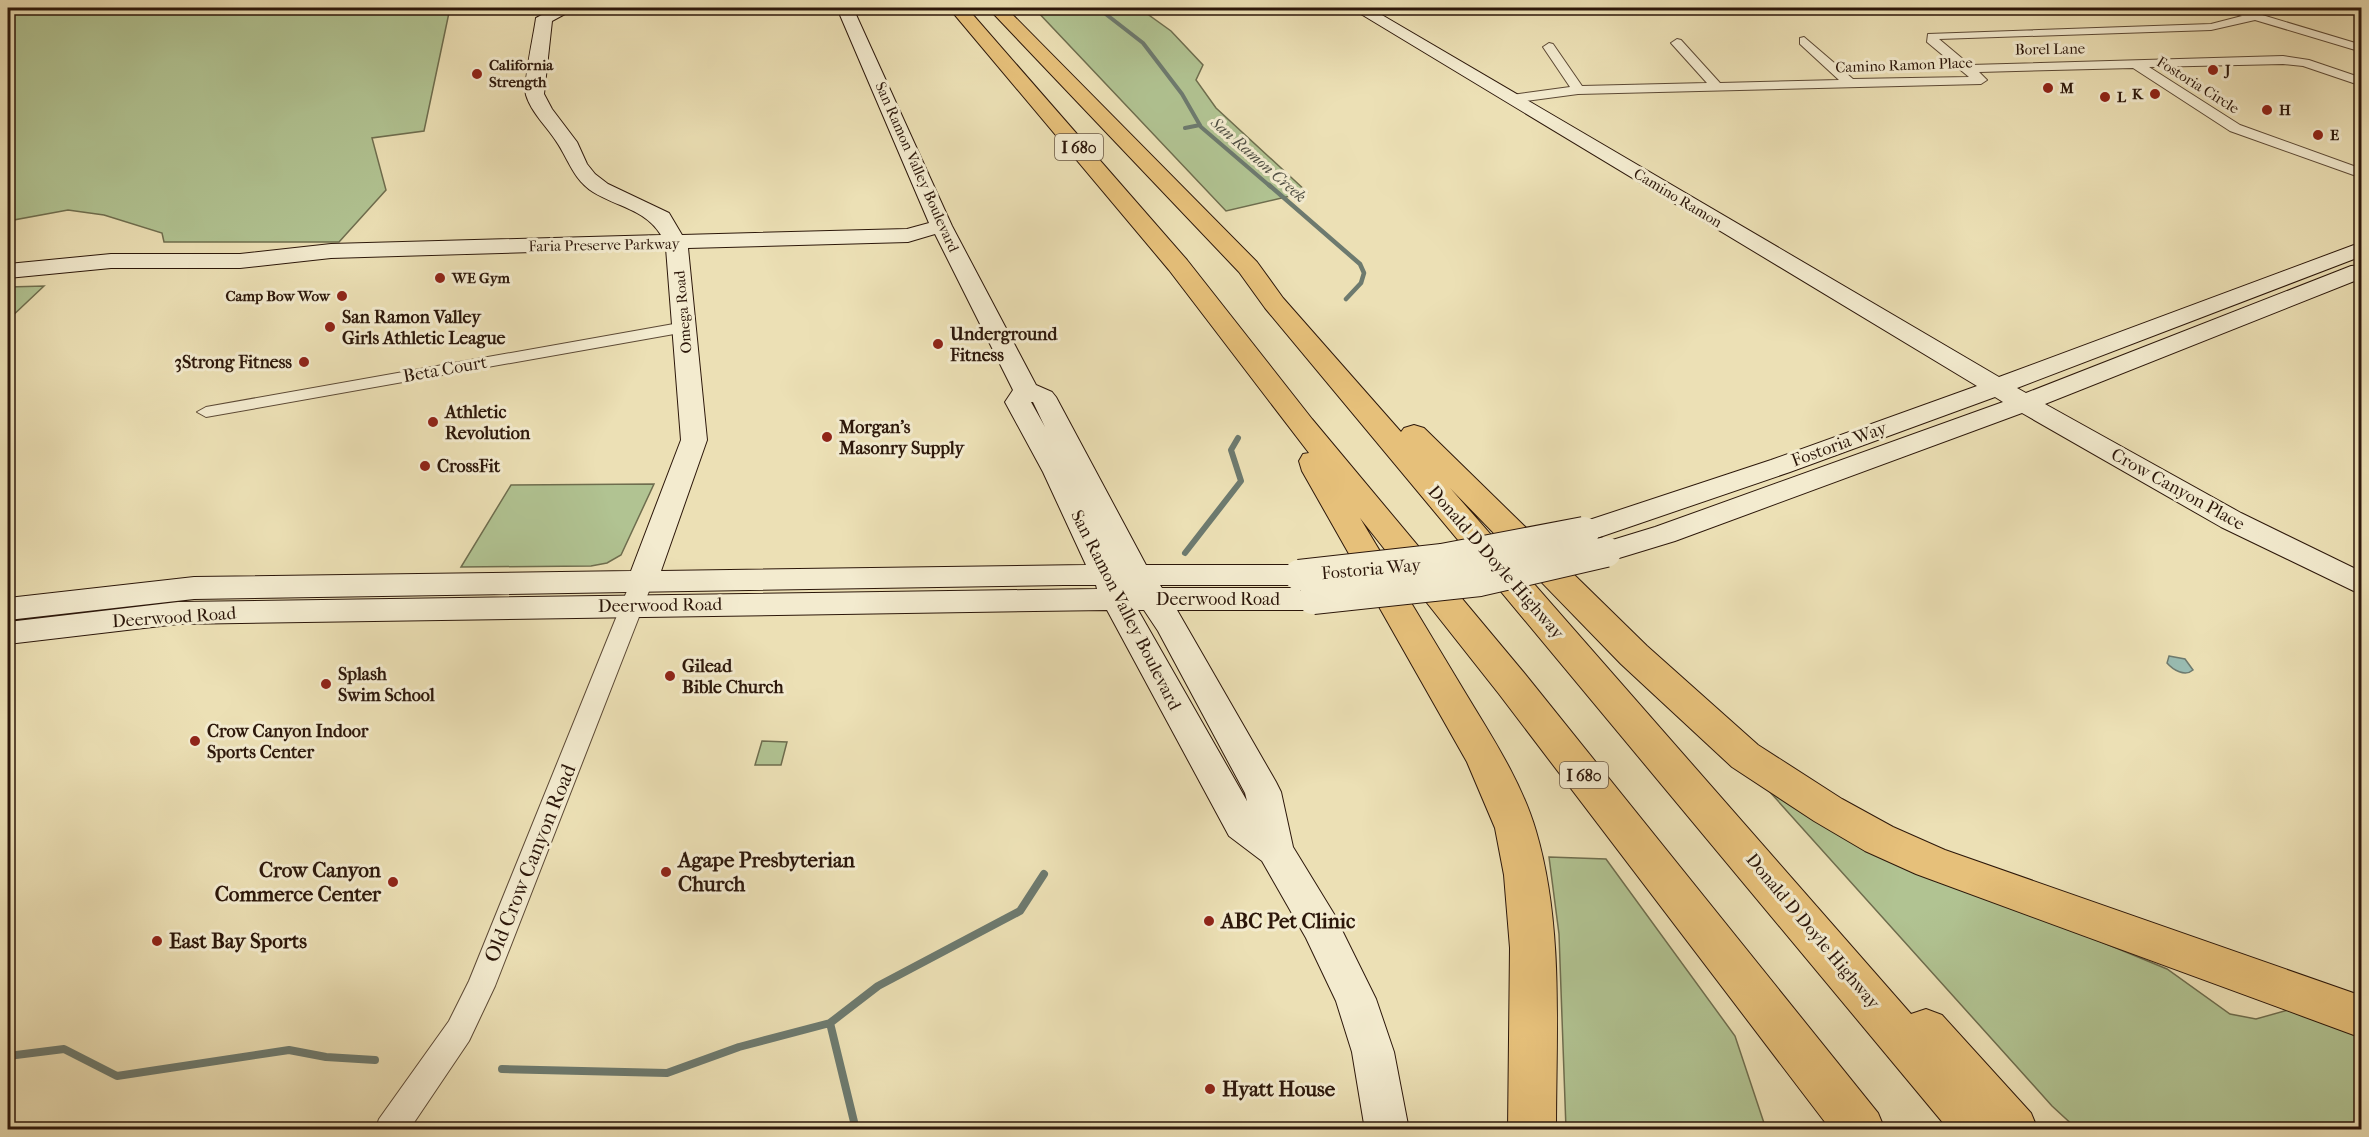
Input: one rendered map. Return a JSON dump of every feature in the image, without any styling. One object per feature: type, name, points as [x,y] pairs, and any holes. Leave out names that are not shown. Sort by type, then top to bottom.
[{"type":"highway","name":"I 680","points":[[958,8],[1178,265],[1302,425],[1520,693],[1861,1130]]},
{"type":"highway","name":"Donald D Doyle Highway","points":[[997,8],[1248,267],[1282,312],[1793,907],[1981,1130]]},
{"type":"highway","points":[[1248,267],[1276,287],[1444,466],[1641,662],[1710,726],[1783,783],[1879,839],[1931,862],[2361,1017]]},
{"type":"highway","points":[[1302,425],[1317,471],[1483,756],[1503,795],[1517,837],[1533,936],[1532,1130]]},
{"type":"highway","points":[[1793,907],[1879,977],[2014,1130]]},
{"type":"street","name":"Omega Road","points":[[568,8],[544,18],[535,94],[543,110],[567,142],[578,166],[588,178],[601,188],[661,218],[677,244],[694,440],[637,593]]},
{"type":"street","name":"San Ramon Valley Boulevard","points":[[845,8],[941,226],[1026,390],[1018,402],[1057,472],[1129,587],[1206,685],[1263,792],[1275,850],[1320,926],[1356,999],[1373,1052],[1387,1130]]},
{"type":"street","name":"Camino Ramon","points":[[1359,8],[1998,387]]},
{"type":"street","points":[[2229,8],[2361,49]]},
{"type":"street","name":"Camino Ramon Place","points":[[1512,99],[1578,90],[1981,80],[1931,39],[1932,36],[2211,27],[2255,15]]},
{"type":"street","points":[[1804,41],[1851,84]]},
{"type":"street","points":[[1677,43],[1717,87]]},
{"type":"street","points":[[1549,47],[1578,90]]},
{"type":"street","name":"Fostoria Circle","points":[[2134,63],[2293,61],[2361,82]]},
{"type":"street","name":"Borel Lane","points":[[1967,69],[2134,63]]},
{"type":"street","name":"Fostoria Circle","points":[[2134,63],[2235,128],[2361,174]]},
{"type":"street","name":"Faria Preserve Parkway","points":[[8,271],[76,263],[190,263],[409,248],[677,244],[908,235],[941,226]]},
{"type":"street","name":"Fostoria Way","points":[[1306,587],[1480,581],[1595,542],[1671,504],[1998,387],[2361,248]]},
{"type":"street","name":"Faria Preserve Parkway","points":[[8,262],[114,252],[266,257]]},
{"type":"street","name":"Fostoria Way","points":[[1595,542],[1665,534],[2024,403],[2361,270]]},
{"type":"street","points":[[2270,284],[2298,296]]},
{"type":"street","name":"Beta Court","points":[[206,412],[684,327]]},
{"type":"street","name":"Crow Canyon Place","points":[[1998,387],[2230,520],[2361,585]]},
{"type":"street","name":"San Ramon Valley Boulevard","points":[[1129,587],[1186,728],[1242,825],[1275,850]]},
{"type":"street","name":"Deerwood Road","points":[[8,609],[194,588],[637,593],[1306,587]]},
{"type":"street","name":"Deerwood Road","points":[[8,633],[178,613],[637,593]]},
{"type":"street","name":"Old Crow Canyon Road","points":[[390,1130],[459,1031],[481,986],[637,593]]},
{"type":"street","points":[[1186,728],[1213,745],[1246,795],[1263,792]]},
{"type":"green space","points":[[8,8],[450,8],[424,131],[372,138],[386,190],[339,242],[164,242],[162,233],[104,215],[68,210],[8,221]]},
{"type":"green space","points":[[1034,8],[1139,8],[1171,31],[1203,65],[1196,80],[1216,108],[1307,192],[1226,211]]},
{"type":"green space","points":[[44,286],[8,320],[8,287]]},
{"type":"green space","points":[[654,484],[621,555],[607,563],[591,566],[461,567],[511,485]]},
{"type":"green space","points":[[762,741],[787,742],[781,765],[755,765]]},
{"type":"green space","points":[[1769,791],[2046,919],[2167,969],[2230,1014],[2256,1019],[2288,1010],[2361,1034],[2361,1129],[2077,1129],[2052,1106]]},
{"type":"green space","points":[[1549,857],[1606,859],[1735,1036],[1766,1129],[1566,1129],[1559,934]]},
{"type":"water","points":[[2169,656],[2185,659],[2193,670],[2183,673],[2176,670],[2167,663]]},
{"type":"waterway","name":"San Ramon Creek","points":[[1098,8],[1143,43],[1182,94],[1200,125]]},
{"type":"waterway","points":[[1185,128],[1200,125]]},
{"type":"waterway","name":"San Ramon Creek","points":[[1200,125],[1271,187]]},
{"type":"waterway","name":"San Ramon Creek","points":[[1269,185],[1360,264],[1364,273],[1361,283],[1346,299]]},
{"type":"waterway","name":"San Ramon Creek","points":[[1185,553],[1241,481],[1231,450],[1238,438]]},
{"type":"waterway","name":"San Ramon Creek","points":[[830,1023],[878,986],[1020,911],[1044,874]]},
{"type":"waterway","points":[[502,1069],[667,1073],[739,1047],[830,1023]]},
{"type":"waterway","name":"San Ramon Creek","points":[[830,1023],[856,1130]]},
{"type":"waterway","points":[[8,1056],[64,1049],[117,1076],[289,1050],[326,1057],[375,1060]]},
{"type":"place","name":"J","points":[[2213,70]]},
{"type":"place","name":"California Strength","points":[[477,74]]},
{"type":"place","name":"M","points":[[2048,88]]},
{"type":"place","name":"K","points":[[2155,94]]},
{"type":"place","name":"L","points":[[2105,97]]},
{"type":"place","name":"H","points":[[2267,110]]},
{"type":"place","name":"E","points":[[2318,135]]},
{"type":"place","name":"WE Gym","points":[[440,278]]},
{"type":"place","name":"Camp Bow Wow","points":[[342,296]]},
{"type":"place","name":"San Ramon Valley Girls Athletic League","points":[[330,327]]},
{"type":"place","name":"Underground Fitness","points":[[938,344]]},
{"type":"place","name":"3Strong Fitness","points":[[304,362]]},
{"type":"place","name":"Athletic Revolution","points":[[433,422]]},
{"type":"place","name":"Morgan's Masonry Supply","points":[[827,437]]},
{"type":"place","name":"CrossFit","points":[[425,466]]},
{"type":"place","name":"Gilead Bible Church","points":[[670,676]]},
{"type":"place","name":"Splash Swim School","points":[[326,684]]},
{"type":"place","name":"Crow Canyon Indoor Sports Center","points":[[195,741]]},
{"type":"place","name":"Agape Presbyterian Church","points":[[666,872]]},
{"type":"place","name":"Crow Canyon Commerce Center","points":[[393,882]]},
{"type":"place","name":"ABC Pet Clinic","points":[[1209,921]]},
{"type":"place","name":"East Bay Sports","points":[[157,941]]},
{"type":"place","name":"Hyatt House","points":[[1210,1089]]}]
